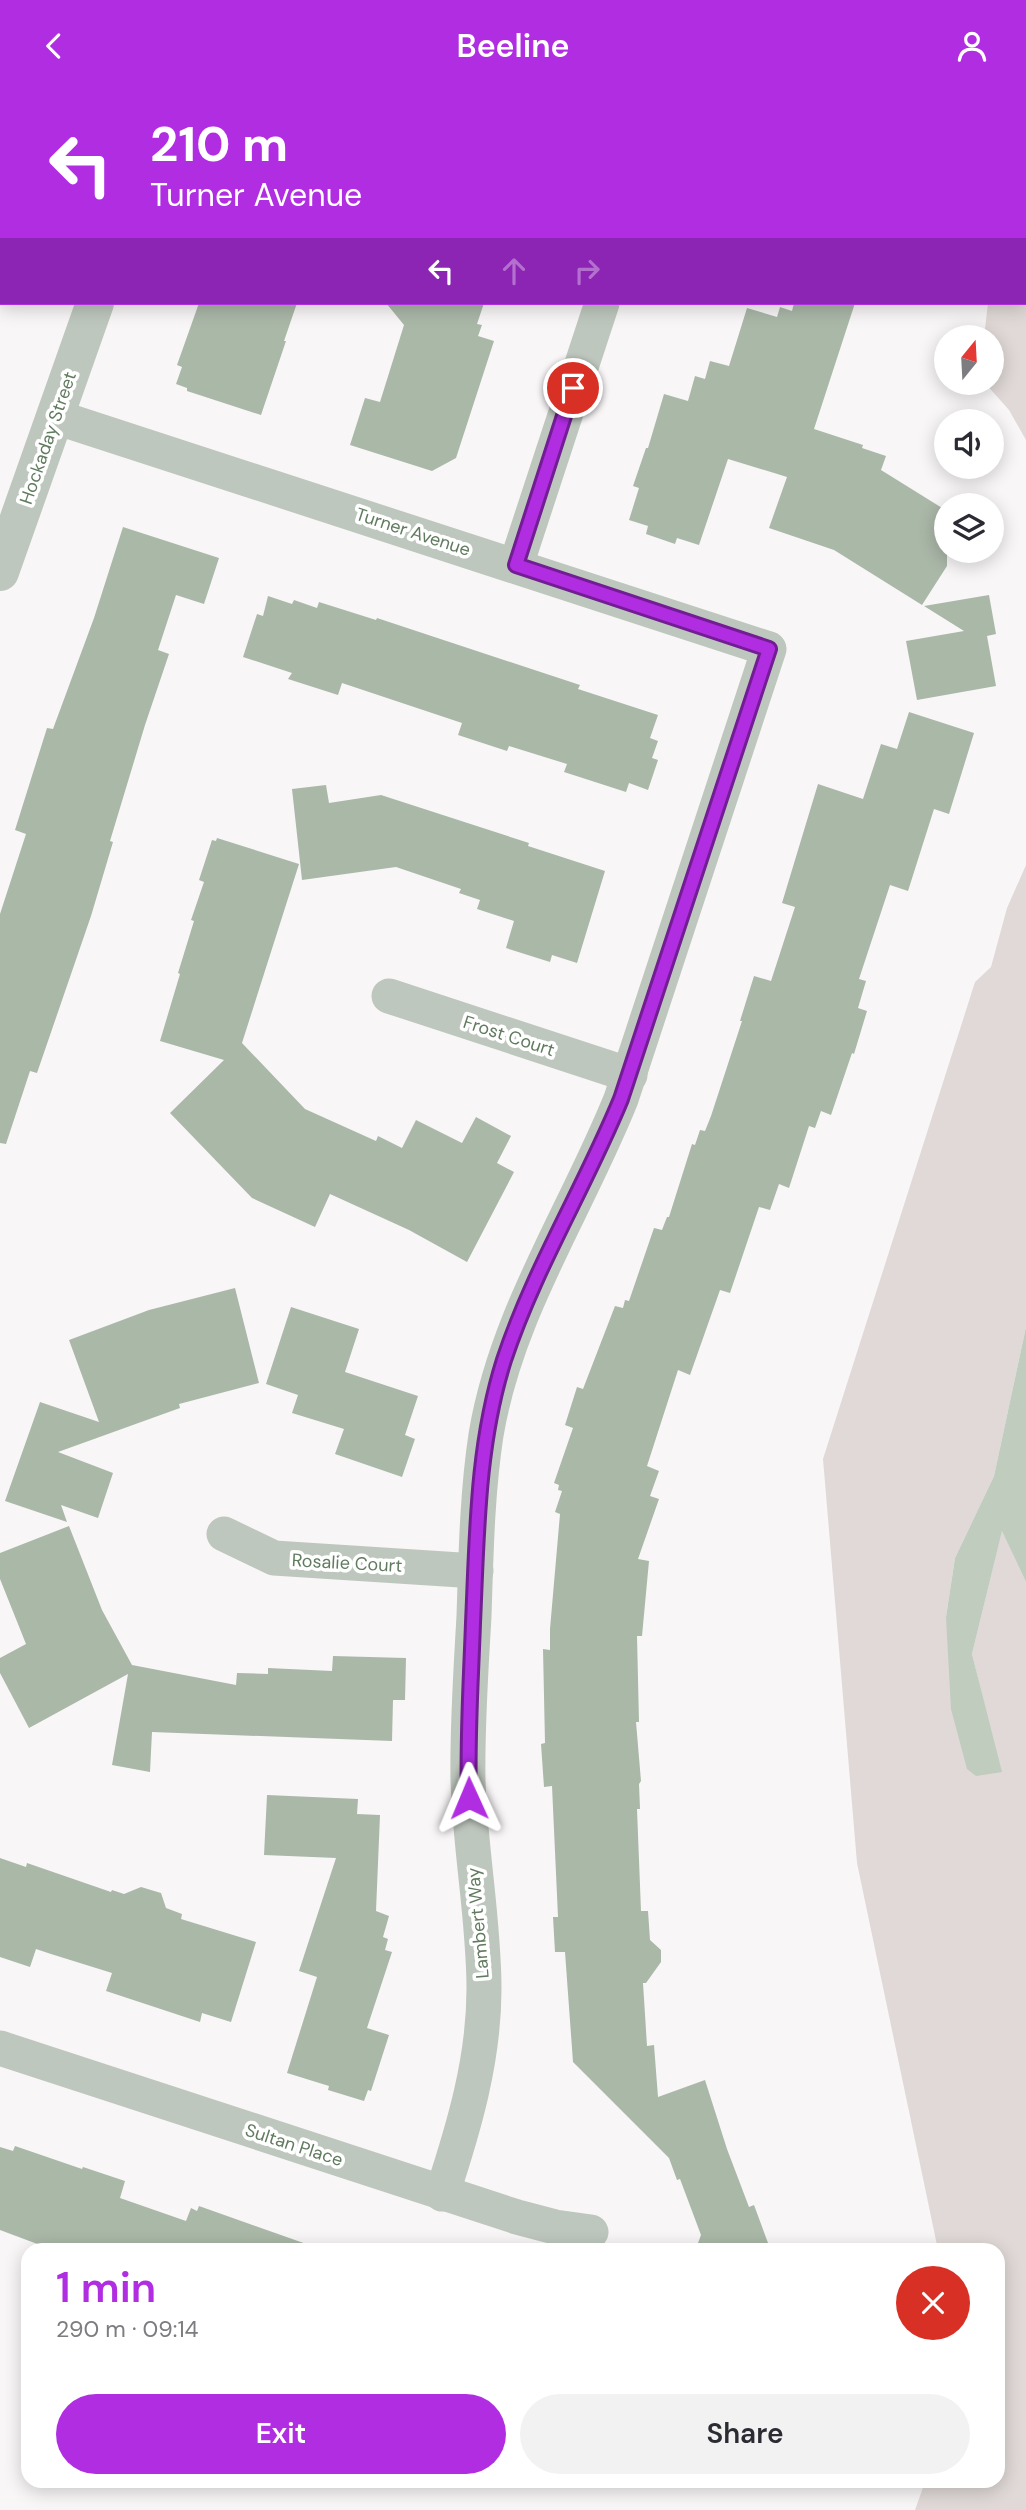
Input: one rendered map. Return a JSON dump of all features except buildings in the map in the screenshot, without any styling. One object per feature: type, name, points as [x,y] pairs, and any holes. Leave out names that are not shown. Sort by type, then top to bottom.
[{"type":"street","name":"Hockaday Street","points":[[0,572],[94,305]]},
{"type":"street","points":[[516,565],[601,305]]},
{"type":"street","name":"Turner Avenue","points":[[56,417],[769,649]]},
{"type":"street","name":"Lambert Way","points":[[442,2194],[471,2097],[483,2015],[483,1962],[468,1778],[479,1497],[486,1436],[500,1373],[526,1303],[601,1149],[629,1075],[769,649]]},
{"type":"street","name":"Frost Court","points":[[389,996],[629,1075]]},
{"type":"street","name":"Rosalie Court","points":[[224,1534],[274,1558],[476,1571]]},
{"type":"street","name":"Sultan Place","points":[[0,2048],[442,2194],[536,2223],[591,2232]]},
{"type":"shaded area","points":[[988,305],[1026,305],[1026,440],[1009,410],[996,395],[1004,395],[1004,325],[985,325]]},
{"type":"shaded area","points":[[1026,865],[1026,1327],[994,1476],[955,1558],[946,1617],[1001,1772],[972,1654],[1002,1530],[1026,1582],[1026,2510],[915,2510],[923,2488],[1005,2488],[1005,2243],[937,2243],[857,1863],[823,1459],[975,982],[991,967],[1007,908]]},
{"type":"shaded area","points":[[1026,1327],[1026,1582],[1002,1531],[972,1654],[1002,1772],[976,1776],[967,1769],[951,1709],[946,1617],[955,1558],[994,1476]]},
{"type":"route","points":[[469,1798],[479,1497],[486,1436],[497,1384],[526,1303],[601,1149],[621,1099],[769,649],[516,565],[573,388]]}]
